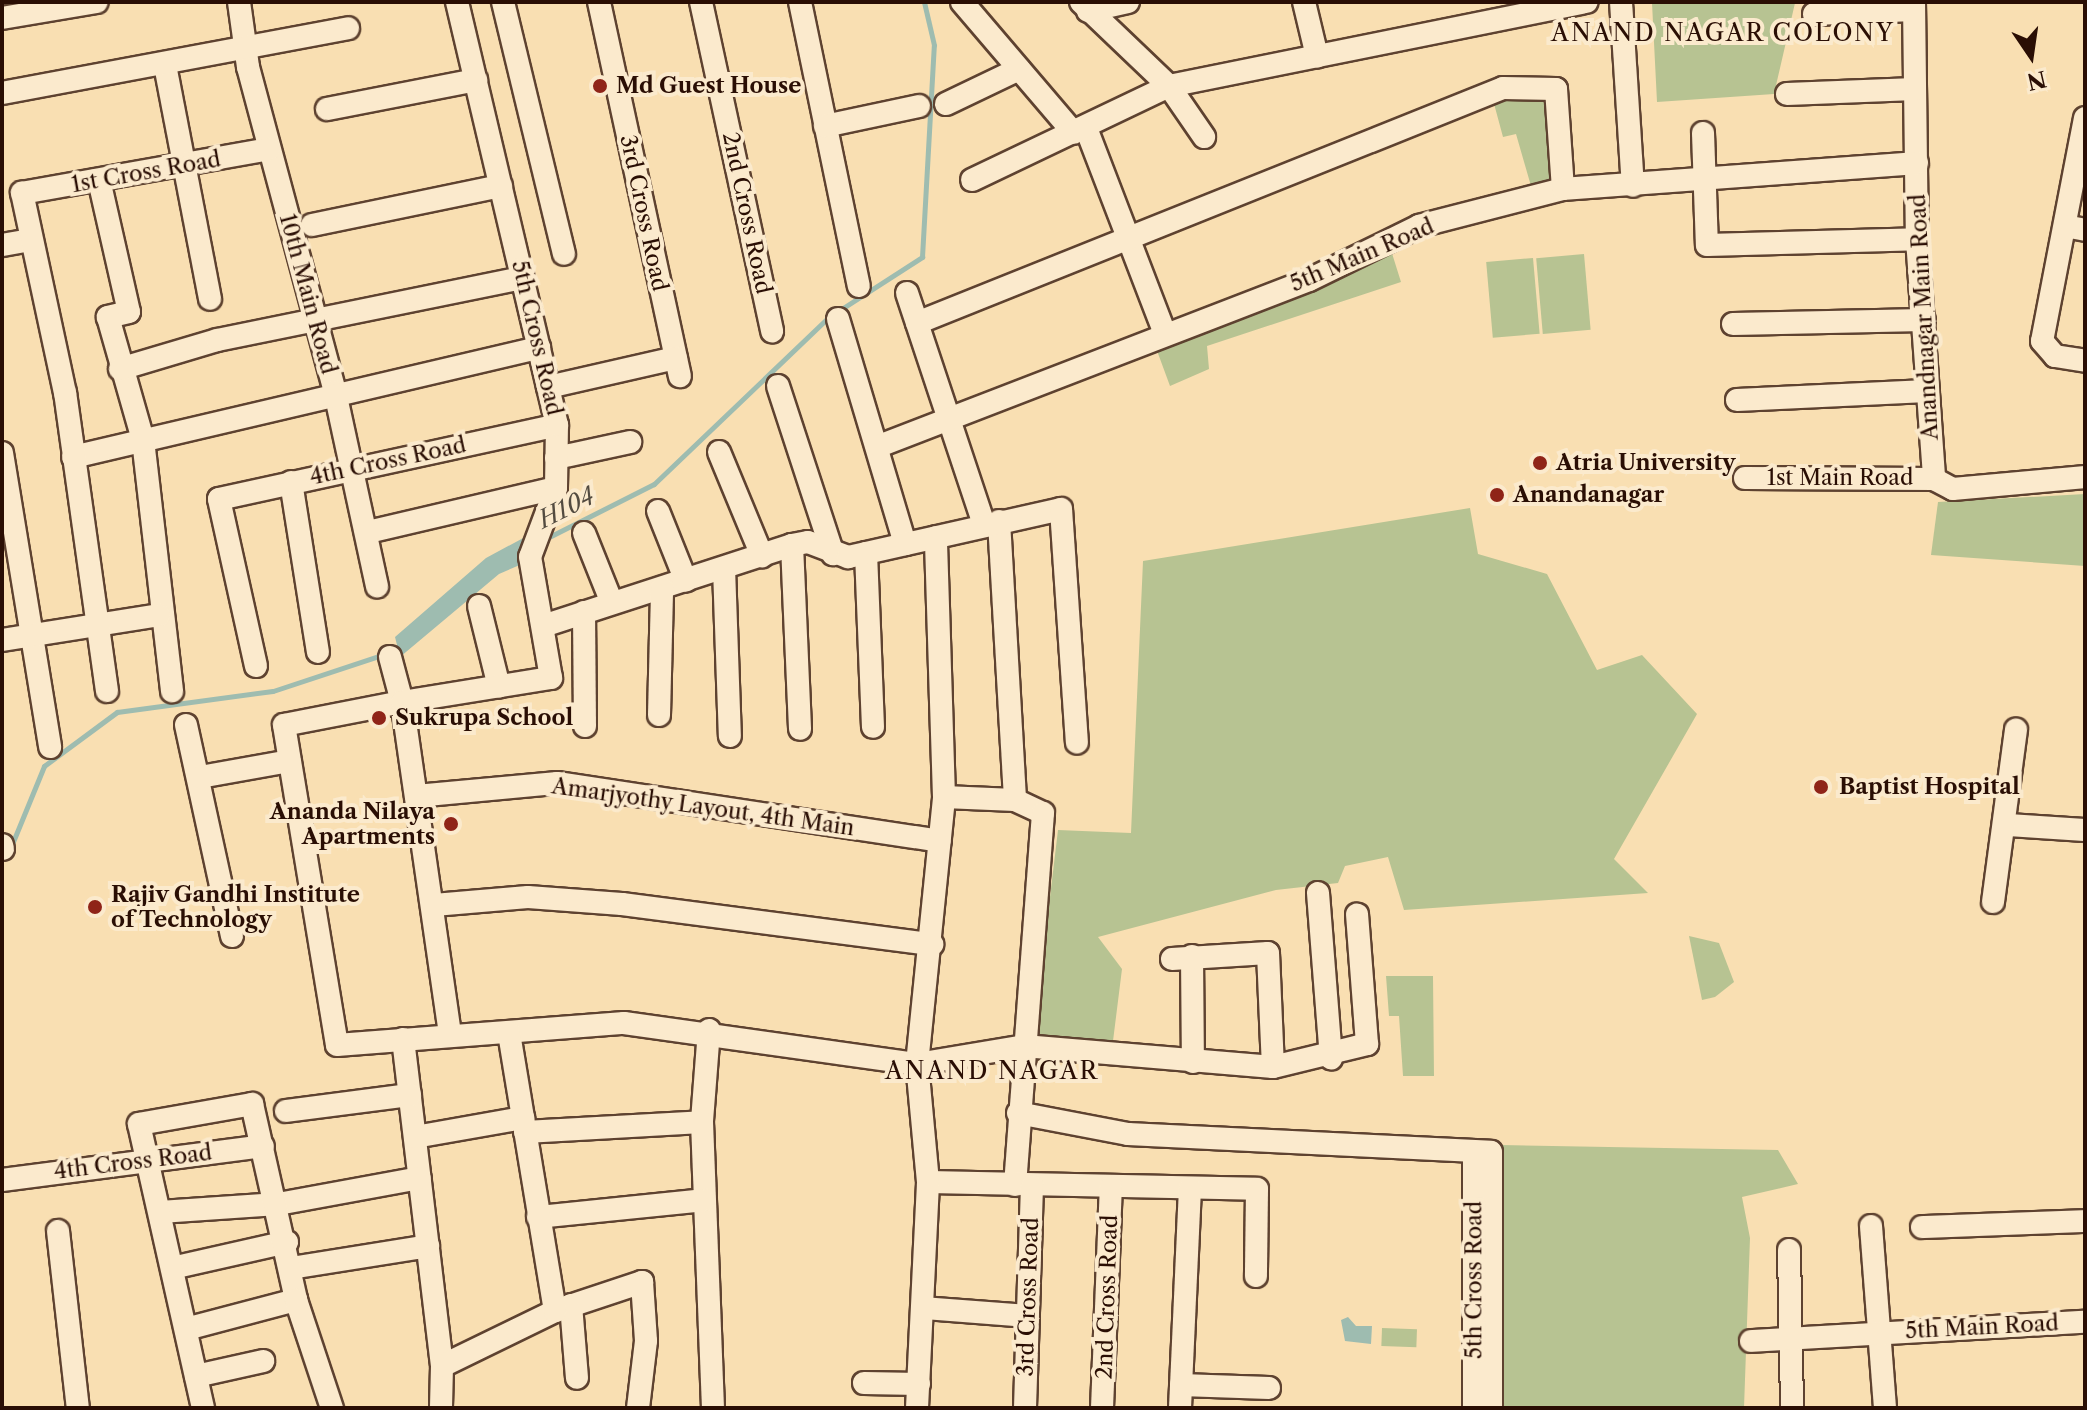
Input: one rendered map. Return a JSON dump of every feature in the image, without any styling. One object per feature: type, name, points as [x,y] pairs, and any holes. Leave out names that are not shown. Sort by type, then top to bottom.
[{"type":"street","points":[[2,18],[97,2]]},
{"type":"street","name":"10th Main Road","points":[[239,2],[245,52],[312,321],[335,392],[368,532],[377,587]]},
{"type":"street","name":"5th Cross Road","points":[[457,2],[557,425],[556,488],[531,585],[543,626]]},
{"type":"street","points":[[503,2],[564,254]]},
{"type":"street","name":"3rd Cross Road","points":[[548,387],[592,377],[678,367],[599,2]]},
{"type":"street","name":"2nd Cross Road","points":[[701,2],[772,331]]},
{"type":"street","points":[[800,2],[859,286]]},
{"type":"street","points":[[962,2],[1019,69],[1080,131],[1127,234],[1164,331]]},
{"type":"street","points":[[1084,6],[1128,2]]},
{"type":"street","points":[[1304,2],[1317,56]]},
{"type":"street","points":[[972,180],[1169,86],[1587,2]]},
{"type":"street","points":[[1621,2],[1633,186]]},
{"type":"street","points":[[1084,6],[1169,86],[1204,137]]},
{"type":"street","points":[[1814,14],[1914,6]]},
{"type":"street","name":"Anandnagar Main Road","points":[[1914,6],[1917,239],[1934,479]]},
{"type":"street","points":[[2,93],[245,52],[348,28]]},
{"type":"street","points":[[165,65],[210,299]]},
{"type":"street","points":[[946,104],[1019,69]]},
{"type":"street","points":[[327,109],[476,80]]},
{"type":"street","points":[[917,323],[1127,234],[1503,88],[1556,89],[1563,189]]},
{"type":"street","points":[[1787,94],[1915,89]]},
{"type":"street","points":[[825,126],[919,106]]},
{"type":"street","points":[[2085,118],[2075,228],[2042,341],[2055,356],[2085,361]]},
{"type":"street","points":[[1703,133],[1707,245],[1917,239]]},
{"type":"street","name":"1st Cross Road","points":[[30,240],[22,193],[185,167],[269,149]]},
{"type":"street","name":"5th Main Road","points":[[879,446],[1164,331],[1309,280],[1419,226],[1563,189],[1917,163]]},
{"type":"street","points":[[99,180],[129,312],[108,317],[120,369],[143,440],[159,615],[172,691]]},
{"type":"street","points":[[312,225],[501,186]]},
{"type":"street","points":[[2,245],[30,240],[73,457],[107,691]]},
{"type":"street","points":[[120,369],[312,321],[523,278]]},
{"type":"street","points":[[907,293],[992,523],[1015,800],[944,797]]},
{"type":"street","points":[[838,319],[879,446],[905,544]]},
{"type":"street","points":[[1733,324],[1924,320]]},
{"type":"street","points":[[73,457],[335,392],[539,348]]},
{"type":"street","points":[[778,386],[833,554]]},
{"type":"street","points":[[1737,400],[1927,391]]},
{"type":"street","name":"4th Cross Road","points":[[256,666],[219,499],[557,425]]},
{"type":"street","points":[[556,458],[630,442]]},
{"type":"street","points":[[719,452],[762,556]]},
{"type":"street","points":[[2,453],[36,634],[50,747]]},
{"type":"street","points":[[1934,479],[1953,489],[2085,477]]},
{"type":"street","name":"1st Main Road","points":[[1745,478],[1934,479]]},
{"type":"street","points":[[291,482],[318,652]]},
{"type":"street","points":[[368,532],[556,488]]},
{"type":"street","points":[[1077,742],[1064,514],[1055,508],[866,553],[833,554],[808,542],[792,545],[543,626],[551,678],[284,725],[337,1045],[624,1023],[709,1030],[917,1064],[1024,1046],[1273,1067],[1331,1058],[1367,1044],[1357,914]]},
{"type":"street","points":[[658,511],[686,581]]},
{"type":"street","points":[[584,533],[612,603]]},
{"type":"street","points":[[917,1408],[928,1182],[917,1064],[932,944],[944,797],[936,537]]},
{"type":"street","points":[[792,545],[800,729]]},
{"type":"street","points":[[866,553],[873,727]]},
{"type":"street","points":[[724,568],[730,736]]},
{"type":"street","points":[[659,715],[662,588]]},
{"type":"street","points":[[479,606],[499,687]]},
{"type":"street","points":[[584,612],[585,726]]},
{"type":"street","points":[[2,640],[95,620],[159,615]]},
{"type":"street","points":[[390,657],[402,702],[434,905],[450,1034]]},
{"type":"street","points":[[186,725],[200,777],[232,936]]},
{"type":"street","points":[[1993,902],[2008,825],[2016,730]]},
{"type":"street","points":[[200,777],[290,761]]},
{"type":"street","name":"Amarjyothy Layout, 4th Main","points":[[416,796],[557,783],[940,841]]},
{"type":"street","name":"3rd Cross Road","points":[[1015,800],[1043,813],[1045,826],[1018,1113],[1027,1316],[1025,1408]]},
{"type":"street","points":[[2008,825],[2085,830]]},
{"type":"street","points":[[1318,893],[1331,1058]]},
{"type":"street","points":[[434,905],[528,897],[622,904],[932,944]]},
{"type":"street","points":[[1193,1062],[1182,958],[1268,953],[1273,1067]]},
{"type":"street","points":[[709,1030],[702,1122],[713,1408]]},
{"type":"street","points":[[509,1033],[538,1217],[563,1308],[577,1378]]},
{"type":"street","points":[[403,1039],[442,1366],[441,1408]]},
{"type":"street","points":[[286,1111],[410,1095]]},
{"type":"street","points":[[203,1408],[139,1124],[252,1104],[287,1242],[296,1300],[332,1408]]},
{"type":"street","name":"5th Cross Road","points":[[1018,1113],[1128,1134],[1482,1152],[1482,1322],[1474,1408]]},
{"type":"street","points":[[415,1137],[524,1125],[702,1122]]},
{"type":"street","name":"4th Cross Road","points":[[2,1180],[263,1146]]},
{"type":"street","points":[[160,1212],[278,1204],[420,1178]]},
{"type":"street","points":[[928,1182],[1257,1189],[1256,1276]]},
{"type":"street","name":"2nd Cross Road","points":[[1102,1408],[1111,1187]]},
{"type":"street","points":[[1190,1188],[1180,1397],[1269,1388]]},
{"type":"street","points":[[538,1217],[704,1200]]},
{"type":"street","points":[[1922,1227],[2085,1221]]},
{"type":"street","points":[[1871,1226],[1885,1408]]},
{"type":"street","points":[[58,1231],[78,1408]]},
{"type":"street","points":[[172,1268],[287,1242]]},
{"type":"street","points":[[291,1268],[428,1246]]},
{"type":"street","points":[[1789,1250],[1795,1339],[1792,1408]]},
{"type":"street","points":[[442,1366],[563,1308],[642,1282],[638,1408]]},
{"type":"street","points":[[186,1329],[296,1300]]},
{"type":"street","points":[[923,1308],[1027,1316]]},
{"type":"street","name":"5th Cross Road","points":[[1482,1322],[1491,1408]]},
{"type":"street","name":"5th Main Road","points":[[1751,1341],[2085,1322]]},
{"type":"street","points":[[196,1376],[263,1361]]},
{"type":"street","points":[[864,1383],[919,1384]]},
{"type":"green space","points":[[1859,2],[1795,3],[1774,94],[1657,102],[1652,3]]},
{"type":"green space","points":[[1505,95],[1548,98],[1555,182],[1531,186],[1516,134],[1503,137],[1493,100]]},
{"type":"green space","points":[[1390,247],[1401,282],[1207,346],[1209,369],[1170,386],[1156,348]]},
{"type":"green space","points":[[1584,254],[1591,330],[1543,334],[1536,258]]},
{"type":"green space","points":[[1533,258],[1540,334],[1493,338],[1486,262]]},
{"type":"green space","points":[[2085,494],[2085,566],[1931,555],[1938,502]]},
{"type":"green space","points":[[1470,508],[1478,554],[1547,574],[1597,670],[1642,655],[1697,714],[1614,859],[1648,893],[1404,910],[1388,857],[1345,866],[1338,883],[1276,890],[1098,937],[1122,969],[1112,1049],[1033,1039],[1058,830],[1131,833],[1143,561]]},
{"type":"green space","points":[[1689,936],[1719,943],[1734,982],[1715,997],[1702,1000]]},
{"type":"green space","points":[[1386,976],[1433,976],[1434,1076],[1403,1076],[1399,1016],[1389,1016]]},
{"type":"green space","points":[[1501,1145],[1778,1150],[1798,1184],[1742,1197],[1750,1238],[1744,1408],[1502,1408]]},
{"type":"green space","points":[[1382,1328],[1417,1329],[1416,1347],[1381,1346]]},
{"type":"shaded area","points":[[527,536],[529,561],[499,574],[400,657],[395,637],[486,558]]},
{"type":"shaded area","points":[[1348,1317],[1356,1326],[1372,1326],[1371,1344],[1345,1341],[1341,1320]]},
{"type":"waterway","name":"H104","points":[[545,539],[654,484],[829,317],[922,257],[934,45],[924,2]]},
{"type":"waterway","name":"H104","points":[[10,849],[44,766],[117,712],[273,691],[382,655]]},
{"type":"place","name":"Md Guest House","points":[[600,86]]},
{"type":"place","name":"Atria University","points":[[1540,463]]},
{"type":"place","name":"Anandanagar","points":[[1497,495]]},
{"type":"place","name":"Sukrupa School","points":[[379,718]]},
{"type":"place","name":"Baptist Hospital","points":[[1821,787]]},
{"type":"place","name":"Ananda Nilaya Apartments","points":[[451,824]]},
{"type":"place","name":"Rajiv Gandhi Institute of Technology","points":[[95,907]]},
{"type":"district","name":"ANAND NAGAR COLONY","points":[[1723,33]]},
{"type":"district","name":"ANAND NAGAR","points":[[992,1071]]}]
